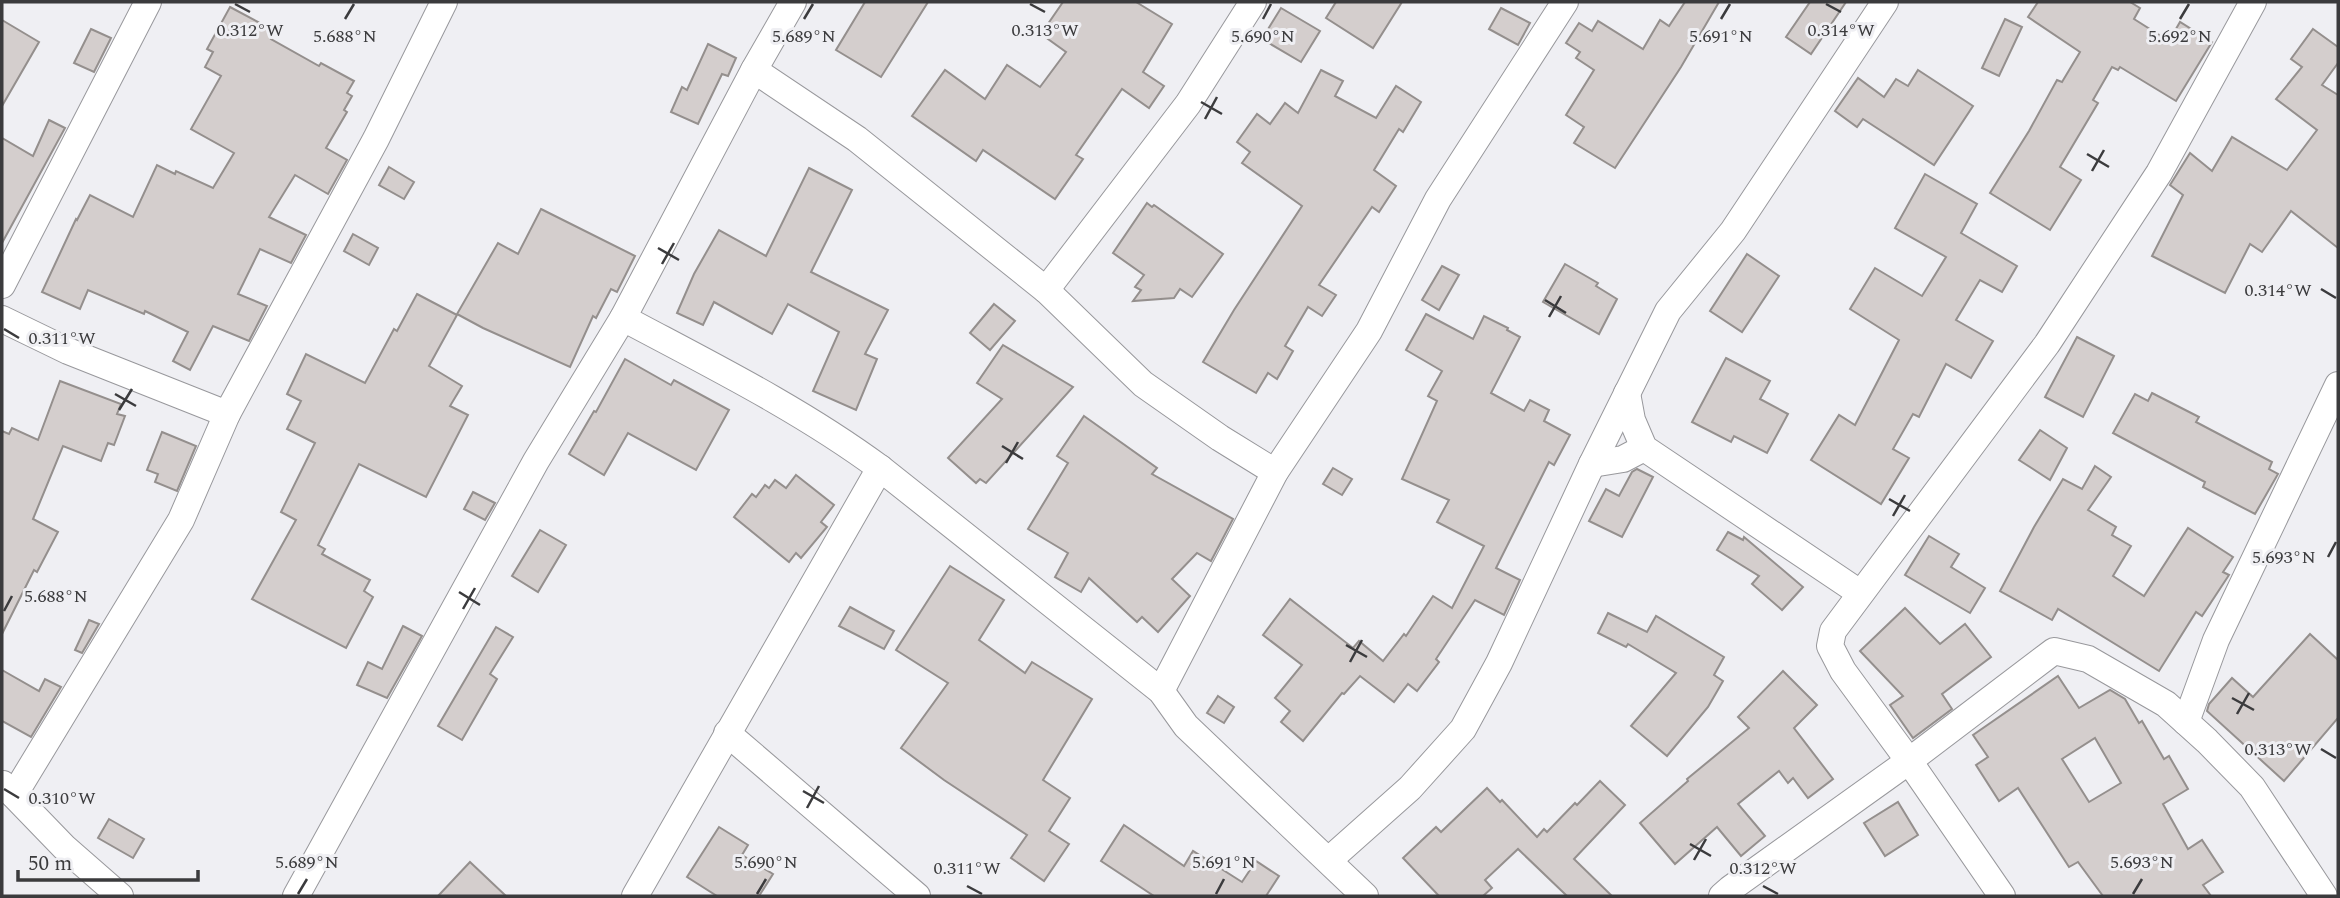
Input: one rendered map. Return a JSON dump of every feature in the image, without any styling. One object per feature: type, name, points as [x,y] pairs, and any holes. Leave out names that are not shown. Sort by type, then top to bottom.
[{"type":"street","points":[[2,285],[148,2]]},
{"type":"street","points":[[120,896],[64,847],[8,789],[181,520],[227,414],[376,139],[444,2]]},
{"type":"street","points":[[296,896],[536,461],[624,318],[754,70],[793,2]]},
{"type":"street","points":[[1046,290],[1188,103],[1253,2]]},
{"type":"street","points":[[1161,691],[1275,472],[1369,331],[1438,199],[1565,2]]},
{"type":"street","points":[[1329,860],[1410,788],[1463,729],[1499,663],[1592,464],[1668,311],[1733,231],[1885,2]]},
{"type":"street","points":[[2002,896],[1843,671],[1830,646],[1833,631],[2047,344],[2158,173],[2253,2]]},
{"type":"street","points":[[754,70],[857,139],[1046,290],[1143,384],[1220,438],[1275,472]]},
{"type":"street","points":[[624,318],[767,395],[842,440],[880,468],[1161,691],[1186,726],[1365,896]]},
{"type":"street","points":[[2,319],[68,351],[227,414]]},
{"type":"street","points":[[2186,722],[2216,640],[2338,385]]},
{"type":"street","points":[[1627,393],[1632,421],[1644,448],[1860,593]]},
{"type":"street","points":[[1592,464],[1623,459],[1644,448]]},
{"type":"street","points":[[635,896],[880,468]]},
{"type":"street","points":[[1722,896],[1909,761],[2054,651],[2088,659],[2166,704],[2186,722],[2252,787],[2324,896]]},
{"type":"street","points":[[727,733],[917,896]]},
{"type":"building","points":[[865,2],[928,2],[881,77],[836,50]]},
{"type":"building","points":[[1063,2],[1136,2],[1172,24],[1143,72],[1164,86],[1149,108],[1122,89],[1076,155],[1083,159],[1055,199],[983,150],[976,161],[912,116],[945,70],[985,99],[1007,65],[1040,87],[1066,52],[1041,34]]},
{"type":"building","points":[[1336,2],[1402,2],[1373,48],[1326,18]]},
{"type":"building","points":[[1685,2],[1719,2],[1681,67],[1615,168],[1574,143],[1584,127],[1566,115],[1594,70],[1576,58],[1580,52],[1566,43],[1579,23],[1592,31],[1598,21],[1643,49],[1660,20],[1669,26]]},
{"type":"building","points":[[1810,2],[1846,2],[1811,54],[1786,37]]},
{"type":"building","points":[[2038,2],[2130,2],[2140,8],[2134,19],[2169,41],[2180,22],[2212,42],[2176,101],[2120,67],[2118,70],[2112,67],[2093,100],[2098,103],[2060,167],[2081,180],[2050,230],[1990,193],[2057,80],[2062,82],[2080,52],[2028,17]]},
{"type":"building","points":[[230,7],[275,31],[271,39],[319,66],[321,63],[354,81],[347,93],[352,96],[344,110],[347,112],[326,148],[347,160],[328,194],[295,175],[269,217],[306,235],[291,263],[260,249],[238,294],[267,306],[249,341],[213,326],[190,370],[173,361],[188,332],[145,311],[144,314],[88,290],[80,309],[42,292],[90,195],[133,217],[157,165],[213,188],[234,153],[191,129],[221,76],[205,67],[213,52],[207,49]]},
{"type":"building","points":[[1281,8],[1320,31],[1301,62],[1262,39]]},
{"type":"building","points":[[1501,8],[1530,23],[1518,45],[1489,29]]},
{"type":"building","points":[[2005,19],[2022,27],[1999,76],[1982,68]]},
{"type":"building","points":[[2,20],[39,42],[2,106]]},
{"type":"building","points":[[91,29],[111,38],[94,72],[74,63]]},
{"type":"building","points":[[2313,29],[2338,47],[2338,63],[2322,85],[2338,95],[2338,248],[2291,211],[2262,252],[2250,244],[2225,293],[2152,256],[2183,195],[2170,185],[2190,153],[2212,171],[2232,137],[2287,170],[2317,130],[2276,99],[2302,67],[2291,59]]},
{"type":"building","points":[[708,44],[736,58],[728,76],[722,74],[698,124],[671,112],[682,87],[687,90]]},
{"type":"building","points":[[1321,70],[1343,81],[1335,96],[1376,118],[1396,86],[1421,102],[1403,132],[1399,129],[1374,170],[1396,186],[1379,212],[1372,207],[1319,285],[1336,295],[1322,316],[1308,307],[1285,346],[1293,351],[1277,379],[1268,373],[1256,393],[1203,362],[1302,206],[1242,163],[1250,152],[1237,142],[1257,114],[1270,124],[1285,103],[1298,113]]},
{"type":"building","points":[[1918,70],[1973,106],[1934,165],[1863,119],[1857,127],[1835,111],[1858,78],[1884,97],[1896,79],[1908,86]]},
{"type":"building","points":[[49,120],[65,128],[2,243],[2,138],[33,156]]},
{"type":"building","points":[[389,167],[414,182],[404,199],[379,185]]},
{"type":"building","points":[[809,168],[852,190],[811,272],[888,310],[865,354],[877,359],[856,410],[813,391],[839,332],[788,304],[772,334],[714,302],[703,325],[677,313],[694,274],[719,230],[766,256]]},
{"type":"building","points":[[1925,174],[1977,204],[1961,233],[2017,266],[2002,292],[1980,280],[1956,320],[1993,341],[1971,378],[1946,364],[1919,417],[1913,414],[1893,449],[1909,458],[1881,504],[1811,460],[1839,415],[1855,425],[1899,340],[1850,309],[1875,268],[1922,296],[1946,257],[1895,228]]},
{"type":"building","points":[[1147,203],[1152,207],[1154,205],[1223,254],[1192,297],[1180,289],[1174,298],[1133,301],[1141,290],[1135,287],[1144,275],[1113,253]]},
{"type":"building","points":[[541,209],[635,256],[617,292],[611,289],[596,318],[593,316],[570,367],[457,314],[498,243],[518,254]]},
{"type":"building","points":[[353,234],[378,248],[369,265],[344,251]]},
{"type":"building","points":[[1747,254],[1779,276],[1742,332],[1710,311]]},
{"type":"building","points":[[1565,264],[1598,283],[1596,286],[1617,299],[1599,334],[1543,302]]},
{"type":"building","points":[[1442,266],[1459,275],[1439,310],[1422,300]]},
{"type":"building","points":[[417,294],[457,315],[429,366],[462,386],[450,406],[468,415],[426,497],[359,464],[318,545],[325,549],[322,554],[370,580],[364,591],[373,597],[346,648],[252,599],[296,520],[281,512],[315,443],[287,429],[301,401],[287,394],[306,354],[365,383],[394,329],[397,331]]},
{"type":"building","points":[[994,304],[1015,321],[990,350],[970,333]]},
{"type":"building","points":[[1426,314],[1473,339],[1484,316],[1520,337],[1491,393],[1524,411],[1530,400],[1549,410],[1544,421],[1570,435],[1554,465],[1549,462],[1496,568],[1520,580],[1504,615],[1475,600],[1436,659],[1439,662],[1417,691],[1408,684],[1394,702],[1360,676],[1344,694],[1342,693],[1303,741],[1281,722],[1290,711],[1275,698],[1302,665],[1263,635],[1290,599],[1353,648],[1359,641],[1383,661],[1404,634],[1406,636],[1433,596],[1452,608],[1484,546],[1437,522],[1449,500],[1402,479],[1437,401],[1428,396],[1442,371],[1406,350]]},
{"type":"building","points":[[2077,337],[2114,356],[2083,417],[2045,397]]},
{"type":"building","points":[[1003,345],[1073,387],[986,483],[980,479],[976,483],[948,458],[1002,399],[977,383]]},
{"type":"building","points":[[1726,358],[1770,381],[1760,399],[1788,414],[1767,453],[1734,436],[1731,442],[1692,422]]},
{"type":"building","points":[[625,359],[671,385],[674,380],[729,410],[696,470],[628,433],[604,475],[569,454]]},
{"type":"building","points":[[60,381],[121,404],[117,414],[125,416],[114,445],[108,443],[101,461],[63,446],[33,519],[58,532],[37,572],[34,570],[2,634],[2,431],[9,434],[12,428],[38,440]]},
{"type":"building","points":[[2152,393],[2199,417],[2196,422],[2272,462],[2269,469],[2278,474],[2255,514],[2203,487],[2205,482],[2113,433],[2135,394],[2148,401]]},
{"type":"building","points":[[1084,416],[1157,468],[1152,474],[1233,519],[1211,561],[1197,553],[1172,579],[1190,596],[1158,632],[1142,617],[1137,622],[1089,578],[1081,592],[1055,577],[1068,553],[1028,529],[1068,463],[1057,456]]},
{"type":"building","points":[[2040,430],[2067,448],[2050,480],[2019,460]]},
{"type":"building","points":[[162,432],[196,446],[177,491],[155,482],[158,474],[147,470]]},
{"type":"building","points":[[2095,466],[2111,477],[2088,510],[2116,527],[2112,535],[2131,546],[2113,576],[2144,596],[2188,528],[2233,557],[2223,572],[2229,575],[2202,616],[2196,612],[2159,671],[2058,609],[2052,620],[2000,591],[2063,479],[2082,489]]},
{"type":"building","points":[[1333,468],[1352,479],[1342,495],[1323,484]]},
{"type":"building","points":[[1637,469],[1653,477],[1622,537],[1589,521],[1606,489],[1619,496],[1632,472]]},
{"type":"building","points":[[796,475],[834,505],[821,522],[827,527],[801,558],[796,553],[789,562],[734,517],[752,494],[756,497],[765,485],[769,488],[775,480],[786,488]]},
{"type":"building","points":[[473,492],[495,503],[485,520],[464,509]]},
{"type":"building","points":[[540,530],[566,545],[538,592],[512,576]]},
{"type":"building","points":[[1728,532],[1743,540],[1744,537],[1803,587],[1782,610],[1752,584],[1759,576],[1717,550]]},
{"type":"building","points":[[1929,536],[1959,554],[1951,567],[1985,588],[1970,613],[1905,575]]},
{"type":"building","points":[[950,566],[1004,600],[979,640],[1025,673],[1032,662],[1092,699],[1043,780],[1070,798],[1049,831],[1069,844],[1044,881],[1011,858],[1027,835],[901,748],[948,683],[896,650]]},
{"type":"building","points":[[850,607],[894,631],[884,649],[839,626]]},
{"type":"building","points":[[1905,608],[1940,644],[1965,624],[1991,657],[1942,694],[1952,709],[1913,738],[1890,705],[1903,696],[1860,651]]},
{"type":"building","points":[[1608,613],[1647,632],[1656,616],[1724,657],[1714,675],[1723,681],[1708,707],[1667,756],[1631,726],[1676,673],[1628,644],[1626,647],[1598,633]]},
{"type":"building","points":[[89,620],[99,624],[82,653],[75,650]]},
{"type":"building","points":[[403,626],[422,636],[387,698],[357,685],[368,662],[382,669]]},
{"type":"building","points":[[496,627],[513,637],[490,674],[497,679],[462,740],[438,726]]},
{"type":"building","points":[[2310,634],[2338,660],[2338,718],[2284,781],[2207,711],[2209,704],[2232,678],[2253,697]]},
{"type":"building","points":[[2,670],[39,691],[45,679],[61,687],[31,737],[2,721]]},
{"type":"building","points":[[1783,671],[1817,705],[1794,728],[1833,779],[1808,798],[1793,778],[1788,783],[1779,771],[1738,804],[1765,836],[1741,856],[1717,827],[1675,864],[1640,823],[1688,781],[1687,779],[1749,728],[1738,717]]},
{"type":"building","points":[[2058,676],[2079,708],[2110,690],[2125,699],[2139,723],[2142,721],[2164,759],[2169,756],[2188,789],[2163,804],[2188,849],[2202,840],[2223,872],[2203,885],[2211,896],[2103,896],[2078,862],[2069,867],[2018,788],[1999,801],[1976,765],[1988,757],[1973,735]],"holes":[[[2095,738],[2121,783],[2089,802],[2062,759]]]},
{"type":"building","points":[[1218,696],[1234,707],[1224,723],[1207,713]]},
{"type":"building","points":[[1600,781],[1625,805],[1574,859],[1612,896],[1567,896],[1518,849],[1485,880],[1492,888],[1483,896],[1439,896],[1403,858],[1436,827],[1441,832],[1487,788],[1537,837],[1544,829],[1547,832]]},
{"type":"building","points":[[1898,802],[1918,835],[1885,856],[1864,823]]},
{"type":"building","points":[[109,819],[144,839],[133,858],[98,838]]},
{"type":"building","points":[[1124,825],[1184,866],[1193,851],[1242,882],[1256,861],[1279,876],[1266,896],[1154,896],[1101,861]]},
{"type":"building","points":[[719,827],[748,845],[742,855],[773,874],[759,896],[717,896],[687,877]]},
{"type":"building","points":[[470,862],[506,896],[438,896]]}]
